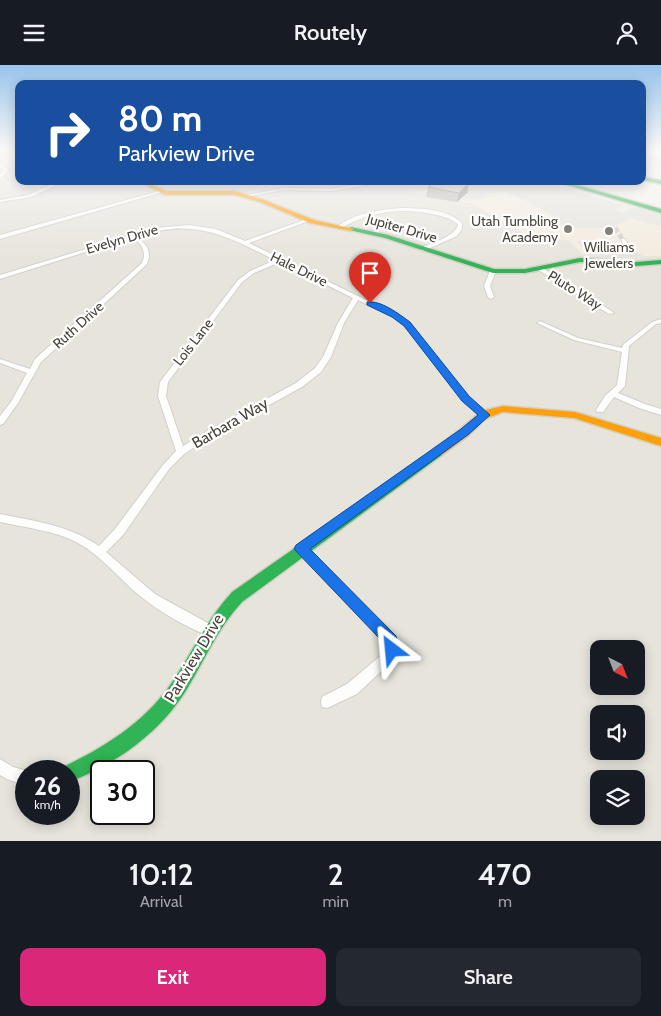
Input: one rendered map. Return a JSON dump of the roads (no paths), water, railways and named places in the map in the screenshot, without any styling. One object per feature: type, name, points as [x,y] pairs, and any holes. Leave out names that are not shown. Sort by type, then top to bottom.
[{"type":"main road","name":"Jupiter Drive","points":[[154,188],[161,192],[179,194],[218,192],[244,196],[309,220],[386,236],[493,271],[519,272],[580,260],[626,263],[661,262]]},
{"type":"main road","points":[[218,192],[221,188]]},
{"type":"main road","points":[[581,188],[661,211]]},
{"type":"main road","name":"Parkview Drive","points":[[80,768],[108,755],[150,723],[180,688],[209,630],[223,610],[301,549],[465,432],[485,415],[510,409],[559,411],[661,442]]},
{"type":"street","points":[[0,201],[29,196],[47,188]]},
{"type":"street","points":[[244,196],[281,189],[332,190],[343,188]]},
{"type":"street","points":[[0,237],[161,192]]},
{"type":"street","points":[[339,227],[379,213],[411,209],[447,216],[460,224],[460,229],[454,235],[423,249]]},
{"type":"street","points":[[245,243],[309,220]]},
{"type":"street","name":"Evelyn Drive","points":[[0,277],[161,227],[189,225],[214,230],[245,243]]},
{"type":"street","name":"Ruth Drive","points":[[0,422],[14,403],[30,372],[50,349],[144,264],[147,251],[143,243],[133,235]]},
{"type":"street","name":"Hale Drive","points":[[245,243],[404,321],[465,399],[485,415]]},
{"type":"street","name":"Lois Lane","points":[[181,452],[162,396],[164,382],[240,281],[252,272],[280,260]]},
{"type":"street","name":"Pluto Way","points":[[538,268],[611,313]]},
{"type":"street","points":[[491,297],[487,286],[493,271]]},
{"type":"street","name":"Barbara Way","points":[[99,552],[119,532],[166,467],[181,452],[204,437],[299,385],[315,373],[325,362],[340,323],[357,297]]},
{"type":"street","points":[[600,410],[620,388],[625,351],[628,343],[654,323],[661,321]]},
{"type":"street","points":[[540,323],[576,339],[625,351]]},
{"type":"street","points":[[0,361],[30,372]]},
{"type":"street","points":[[614,393],[642,406],[661,411]]},
{"type":"street","points":[[0,518],[73,536],[99,552],[130,582],[158,603],[209,630]]},
{"type":"street","points":[[301,549],[384,633],[392,644],[392,650],[388,657],[358,685],[327,702]]},
{"type":"street","points":[[0,766],[9,773],[15,775]]},
{"type":"tunnel","points":[[615,228],[623,240]]},
{"type":"place","name":"Utah Tumbling Academy","points":[[568,229]]},
{"type":"place","name":"Williams Jewelers","points":[[609,231]]}]
